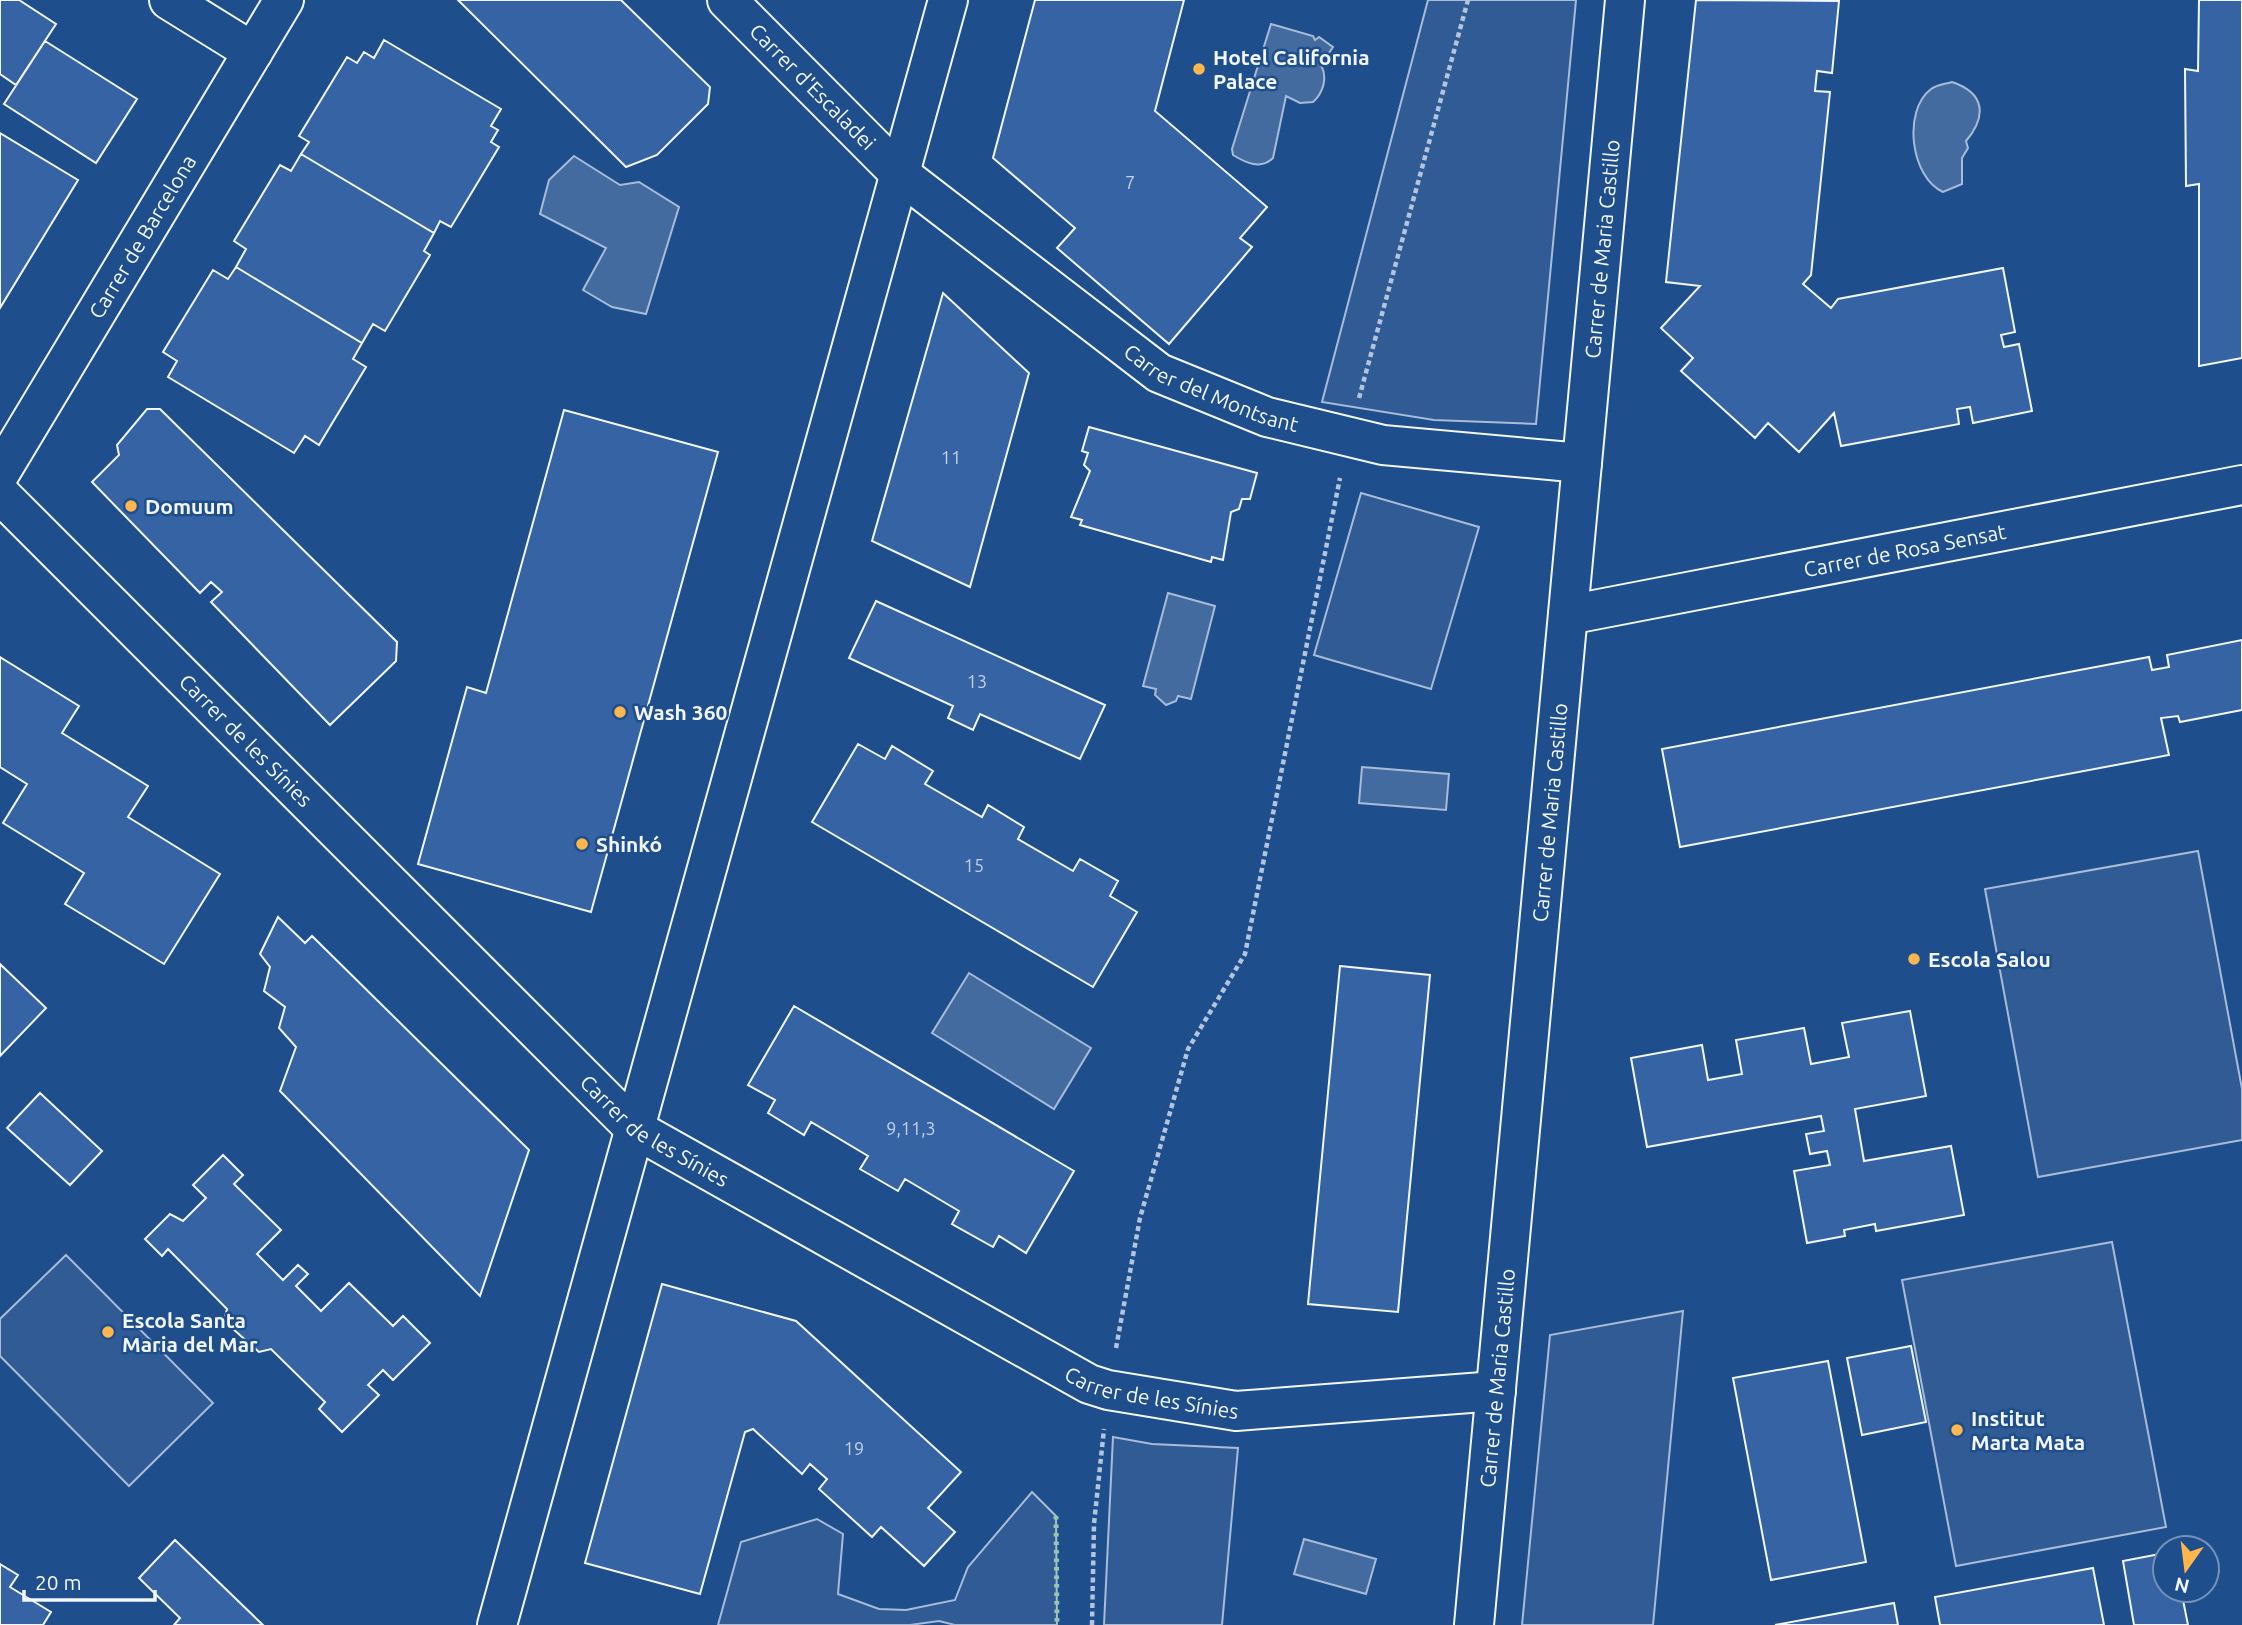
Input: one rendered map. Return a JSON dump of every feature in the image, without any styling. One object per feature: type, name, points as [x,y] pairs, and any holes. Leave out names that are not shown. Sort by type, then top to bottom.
[{"type":"street","points":[[169,0],[253,52]]},
{"type":"street","name":"Carrer de Barcelona","points":[[0,473],[284,0]]},
{"type":"street","name":"Carrer d'Escaladei","points":[[727,0],[900,174]]},
{"type":"street","points":[[497,1625],[948,0]]},
{"type":"street","name":"Carrer de Maria Castillo","points":[[1474,1625],[1625,0]]},
{"type":"street","name":"Carrer del Montsant","points":[[900,174],[1159,373],[1267,417],[1383,445],[1582,463]]},
{"type":"street","name":"Carrer de Rosa Sensat","points":[[1568,615],[2242,485]]},
{"type":"street","name":"Carrer de les Sínies","points":[[0,494],[635,1129],[1088,1384],[1108,1390],[1236,1411],[1496,1391]]},
{"type":"path","points":[[1092,1625],[1094,1524],[1108,1390],[1140,1218],[1188,1049],[1245,954],[1349,436],[1468,0]]},
{"type":"shaded area","points":[[1428,0],[1576,0],[1536,424],[1434,420],[1322,402]]},
{"type":"shaded area","points":[[1271,24],[1313,36],[1315,40],[1319,37],[1333,47],[1321,65],[1324,80],[1319,94],[1313,102],[1300,103],[1286,96],[1273,158],[1264,164],[1253,164],[1233,155],[1232,149]]},
{"type":"shaded area","points":[[1952,82],[1971,92],[1979,106],[1979,114],[1973,132],[1966,141],[1968,148],[1962,158],[1962,184],[1943,192],[1932,184],[1917,159],[1914,128],[1916,112],[1922,99],[1933,88]]},
{"type":"shaded area","points":[[574,156],[620,185],[639,182],[679,207],[646,314],[612,307],[583,290],[606,248],[540,214],[549,180]]},
{"type":"shaded area","points":[[1361,493],[1479,527],[1431,689],[1314,655]]},
{"type":"shaded area","points":[[1168,593],[1215,606],[1191,699],[1178,696],[1176,701],[1166,705],[1155,695],[1156,689],[1143,686]]},
{"type":"shaded area","points":[[1362,767],[1449,774],[1446,810],[1359,803]]},
{"type":"shaded area","points":[[2198,851],[2242,1089],[2242,1140],[2038,1177],[1985,889]]},
{"type":"shaded area","points":[[969,973],[1091,1048],[1054,1109],[932,1033]]},
{"type":"shaded area","points":[[2112,1242],[2166,1527],[1956,1566],[1902,1280]]},
{"type":"shaded area","points":[[66,1255],[213,1403],[129,1486],[0,1356],[0,1319]]},
{"type":"shaded area","points":[[1683,1311],[1653,1625],[1522,1625],[1550,1335]]},
{"type":"shaded area","points":[[1113,1437],[1152,1444],[1238,1448],[1222,1625],[1104,1625]]},
{"type":"shaded area","points":[[1032,1492],[1056,1516],[1057,1625],[955,1625],[939,1621],[910,1625],[718,1625],[741,1542],[817,1519],[843,1534],[838,1594],[879,1609],[906,1610],[955,1600],[968,1567]]},
{"type":"shaded area","points":[[1304,1539],[1376,1559],[1366,1594],[1294,1574]]},
{"type":"building","points":[[0,0],[19,0],[56,24],[16,85],[0,74]]},
{"type":"building","points":[[458,0],[621,0],[710,87],[708,104],[657,155],[626,167]]},
{"type":"building","name":"Hotel California Palace","points":[[1035,0],[1184,0],[1155,111],[1267,207],[1240,238],[1252,247],[1169,344],[1057,248],[1075,228],[993,158]]},
{"type":"building","points":[[1696,0],[1839,1],[1832,73],[1817,71],[1815,91],[1830,92],[1811,275],[1803,284],[1831,308],[1838,299],[2003,268],[2015,332],[2001,335],[2004,347],[2019,344],[2032,411],[1973,423],[1970,407],[1957,409],[1959,424],[1841,446],[1834,413],[1799,452],[1768,423],[1755,438],[1681,371],[1693,358],[1661,328],[1700,286],[1666,282]]},
{"type":"building","points":[[2199,0],[2242,0],[2242,358],[2199,366],[2199,184],[2186,186],[2185,69],[2198,71]]},
{"type":"building","points":[[384,40],[501,109],[491,126],[498,130],[491,142],[499,147],[451,227],[440,221],[434,233],[301,154],[309,142],[299,136],[347,57],[357,63],[364,52],[374,58]]},
{"type":"building","points":[[45,41],[137,99],[96,163],[4,104]]},
{"type":"building","points":[[0,133],[78,180],[0,308]]},
{"type":"building","points":[[301,154],[434,233],[424,251],[430,255],[385,331],[373,324],[362,343],[236,267],[246,249],[234,241],[280,165],[291,171]]},
{"type":"building","points":[[236,267],[362,343],[353,359],[366,367],[319,445],[305,436],[294,453],[168,377],[177,361],[163,352],[213,270],[228,279]]},
{"type":"building","points":[[943,293],[1029,373],[970,587],[872,541]]},
{"type":"building","points":[[147,409],[160,409],[397,642],[396,661],[330,725],[211,602],[222,592],[211,582],[200,593],[92,482],[119,455],[117,445]]},
{"type":"building","points":[[564,410],[718,452],[591,912],[418,864],[467,687],[486,693]]},
{"type":"building","points":[[1089,427],[1257,473],[1250,499],[1242,499],[1239,509],[1231,512],[1223,560],[1212,557],[1211,562],[1080,525],[1082,520],[1071,517],[1090,471],[1084,465],[1088,453],[1082,451]]},
{"type":"building","points":[[876,601],[1105,705],[1080,759],[980,714],[973,730],[948,718],[953,706],[849,658]]},
{"type":"building","points":[[2242,640],[2242,710],[2180,722],[2178,716],[2161,718],[2169,755],[1680,847],[1662,749],[2149,657],[2152,670],[2169,667],[2167,655]]},
{"type":"building","points":[[0,657],[79,706],[62,733],[148,786],[128,817],[220,874],[164,964],[65,904],[84,873],[3,823],[27,784],[0,767]]},
{"type":"building","points":[[858,744],[885,759],[892,746],[933,771],[925,784],[982,817],[988,805],[1024,827],[1018,839],[1073,871],[1080,859],[1118,881],[1110,896],[1137,912],[1093,987],[812,822]]},
{"type":"building","points":[[278,917],[305,943],[312,936],[529,1150],[480,1296],[280,1091],[296,1047],[279,1028],[285,1007],[264,991],[270,967],[260,954]]},
{"type":"building","points":[[0,964],[46,1008],[0,1056]]},
{"type":"building","points":[[1340,966],[1430,975],[1398,1312],[1308,1304]]},
{"type":"building","points":[[794,1006],[1074,1171],[1026,1253],[999,1236],[993,1247],[952,1224],[959,1211],[905,1179],[898,1191],[860,1169],[868,1156],[811,1122],[804,1135],[768,1113],[775,1100],[748,1085]]},
{"type":"building","points":[[1910,1011],[1926,1096],[1855,1109],[1864,1161],[1951,1146],[1964,1215],[1876,1231],[1875,1224],[1844,1230],[1845,1236],[1807,1243],[1794,1171],[1830,1165],[1827,1151],[1810,1154],[1806,1134],[1824,1131],[1821,1116],[1647,1147],[1631,1058],[1702,1045],[1708,1080],[1742,1074],[1736,1040],[1804,1028],[1811,1064],[1849,1057],[1842,1023]]},
{"type":"building","points":[[40,1093],[102,1151],[70,1185],[7,1128]]},
{"type":"building","points":[[223,1155],[243,1175],[234,1184],[281,1230],[257,1254],[283,1280],[298,1265],[308,1274],[296,1286],[321,1311],[349,1283],[393,1326],[403,1316],[430,1343],[393,1380],[383,1370],[368,1385],[379,1395],[342,1432],[319,1409],[325,1402],[271,1349],[259,1352],[224,1321],[227,1309],[168,1249],[162,1256],[145,1239],[170,1214],[183,1221],[206,1198],[193,1185]]},
{"type":"building","points":[[662,1284],[796,1321],[961,1472],[928,1508],[955,1532],[924,1566],[881,1527],[872,1537],[819,1489],[827,1479],[810,1464],[802,1474],[753,1429],[745,1432],[700,1594],[585,1563]]},
{"type":"building","points":[[1911,1346],[1926,1422],[1862,1435],[1847,1358]]},
{"type":"building","points":[[1828,1361],[1866,1562],[1771,1580],[1733,1378]]},
{"type":"building","points":[[175,1540],[263,1625],[174,1625],[180,1618],[139,1578]]},
{"type":"building","points":[[2151,1556],[2151,1604],[2184,1604],[2188,1625],[2134,1625],[2123,1561]]},
{"type":"building","points":[[0,1564],[18,1575],[10,1587],[51,1612],[43,1625],[0,1625]]},
{"type":"building","points":[[2093,1568],[2104,1625],[1940,1625],[1935,1597]]},
{"type":"building","points":[[1894,1603],[1898,1625],[1775,1625]]},
{"type":"hedge","points":[[1056,1516],[1057,1625]]},
{"type":"place","name":"Hotel California Palace","points":[[1199,69]]},
{"type":"place","name":"Domuum","points":[[131,506]]},
{"type":"place","name":"Wash 360","points":[[620,712]]},
{"type":"place","name":"Shinkó","points":[[582,844]]},
{"type":"place","name":"Escola Salou","points":[[1914,959]]},
{"type":"place","name":"Escola Santa Maria del Mar","points":[[108,1332]]},
{"type":"place","name":"Institut Marta Mata","points":[[1957,1430]]}]
